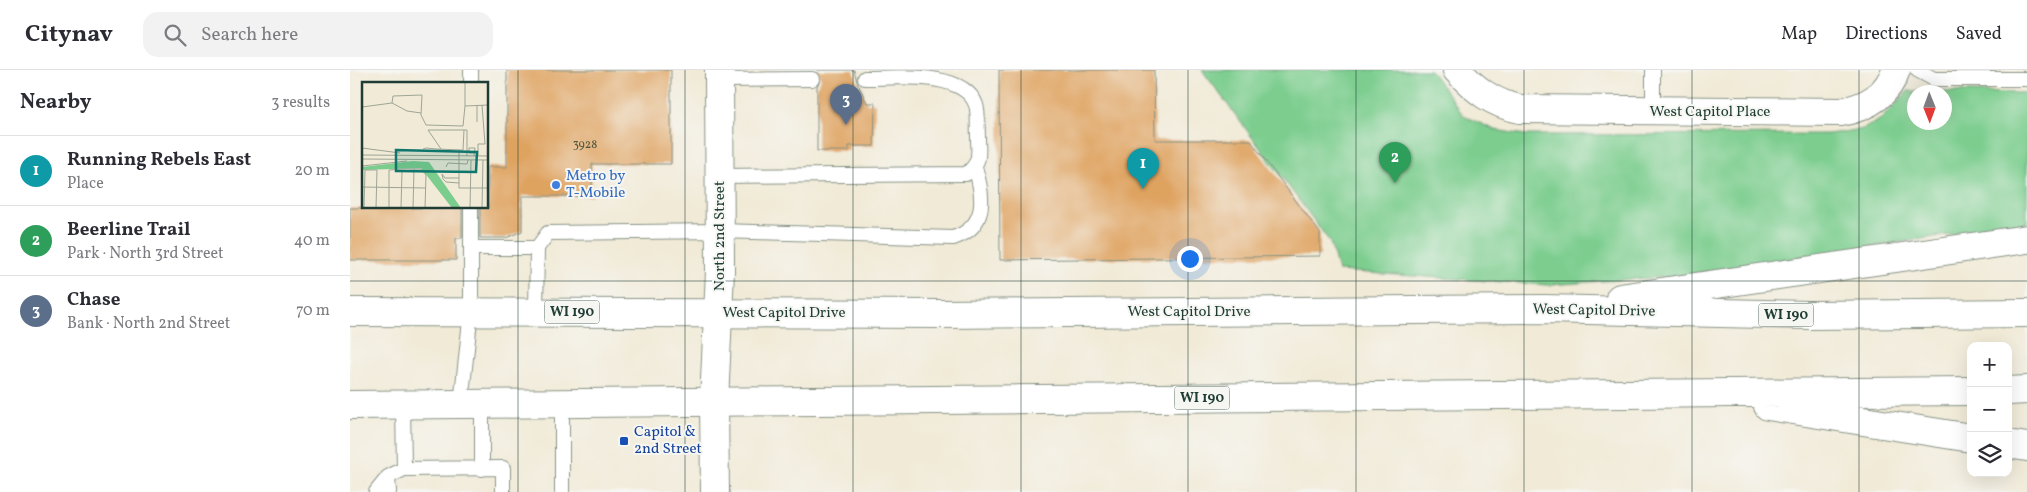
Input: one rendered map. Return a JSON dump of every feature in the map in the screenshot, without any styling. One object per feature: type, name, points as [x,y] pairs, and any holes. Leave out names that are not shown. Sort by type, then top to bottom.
[{"type":"main road","name":"West Capitol Place","points":[[1457,70],[1479,92],[1506,107],[1531,110],[1841,112],[1864,106],[1882,94],[1896,70]]},
{"type":"main road","name":"North 2nd Street","points":[[715,492],[714,402],[720,313],[719,75]]},
{"type":"main road","points":[[1544,309],[2027,239]]},
{"type":"main road","name":"West Capitol Drive","points":[[350,312],[941,314],[1544,309],[1810,316],[2027,314]]},
{"type":"main road","points":[[2012,391],[2027,390]]},
{"type":"main road","name":"WI 190","points":[[350,405],[1967,391]]},
{"type":"main road","points":[[1690,394],[1967,437]]},
{"type":"main road","points":[[2012,445],[2027,447]]},
{"type":"lane","points":[[1653,70],[1653,111]]},
{"type":"lane","points":[[1917,70],[1934,79],[2027,80]]},
{"type":"lane","points":[[719,75],[812,78]]},
{"type":"lane","points":[[720,176],[966,174],[975,167],[978,159],[977,114],[975,104],[966,92],[950,82],[933,78],[865,78]]},
{"type":"lane","points":[[536,312],[537,248],[548,233],[720,231],[953,238],[966,234],[975,226],[979,217],[981,194],[975,167]]},
{"type":"lane","points":[[471,209],[472,404],[482,469]]},
{"type":"lane","points":[[471,248],[537,248]]},
{"type":"lane","points":[[562,403],[562,492]]},
{"type":"lane","points":[[402,405],[404,469]]},
{"type":"lane","points":[[376,492],[388,477],[404,469],[454,474],[482,469],[503,468],[503,492]]},
{"type":"lane","points":[[388,477],[389,492]]},
{"type":"green space","points":[[1202,70],[1430,70],[1464,116],[1495,130],[1526,135],[1828,134],[1863,129],[1881,119],[1907,92],[1907,130],[1952,130],[1952,92],[2027,93],[2027,223],[1677,276],[1548,285],[1338,271],[1330,242]]},
{"type":"building","points":[[507,70],[671,70],[671,164],[592,164],[592,196],[522,196],[522,231],[506,238],[480,238],[480,209],[489,209],[489,167],[507,167]]},
{"type":"building","points":[[817,70],[854,70],[857,82],[867,103],[875,103],[874,146],[849,146],[849,151],[817,151],[817,86],[821,79]]},
{"type":"building","points":[[999,70],[1154,70],[1155,140],[1250,140],[1320,233],[1320,256],[1000,260]]},
{"type":"building","points":[[350,208],[462,209],[462,238],[456,238],[456,260],[350,260]]},
{"type":"place","name":"Chase","points":[[846,125]]},
{"type":"place","name":"Beerline Trail","points":[[1395,183]]},
{"type":"place","name":"Metro by T-Mobile","points":[[556,185]]},
{"type":"place","name":"Running Rebels East","points":[[1143,189]]},
{"type":"place","name":"Capitol & 2nd Street","points":[[624,441]]}]
